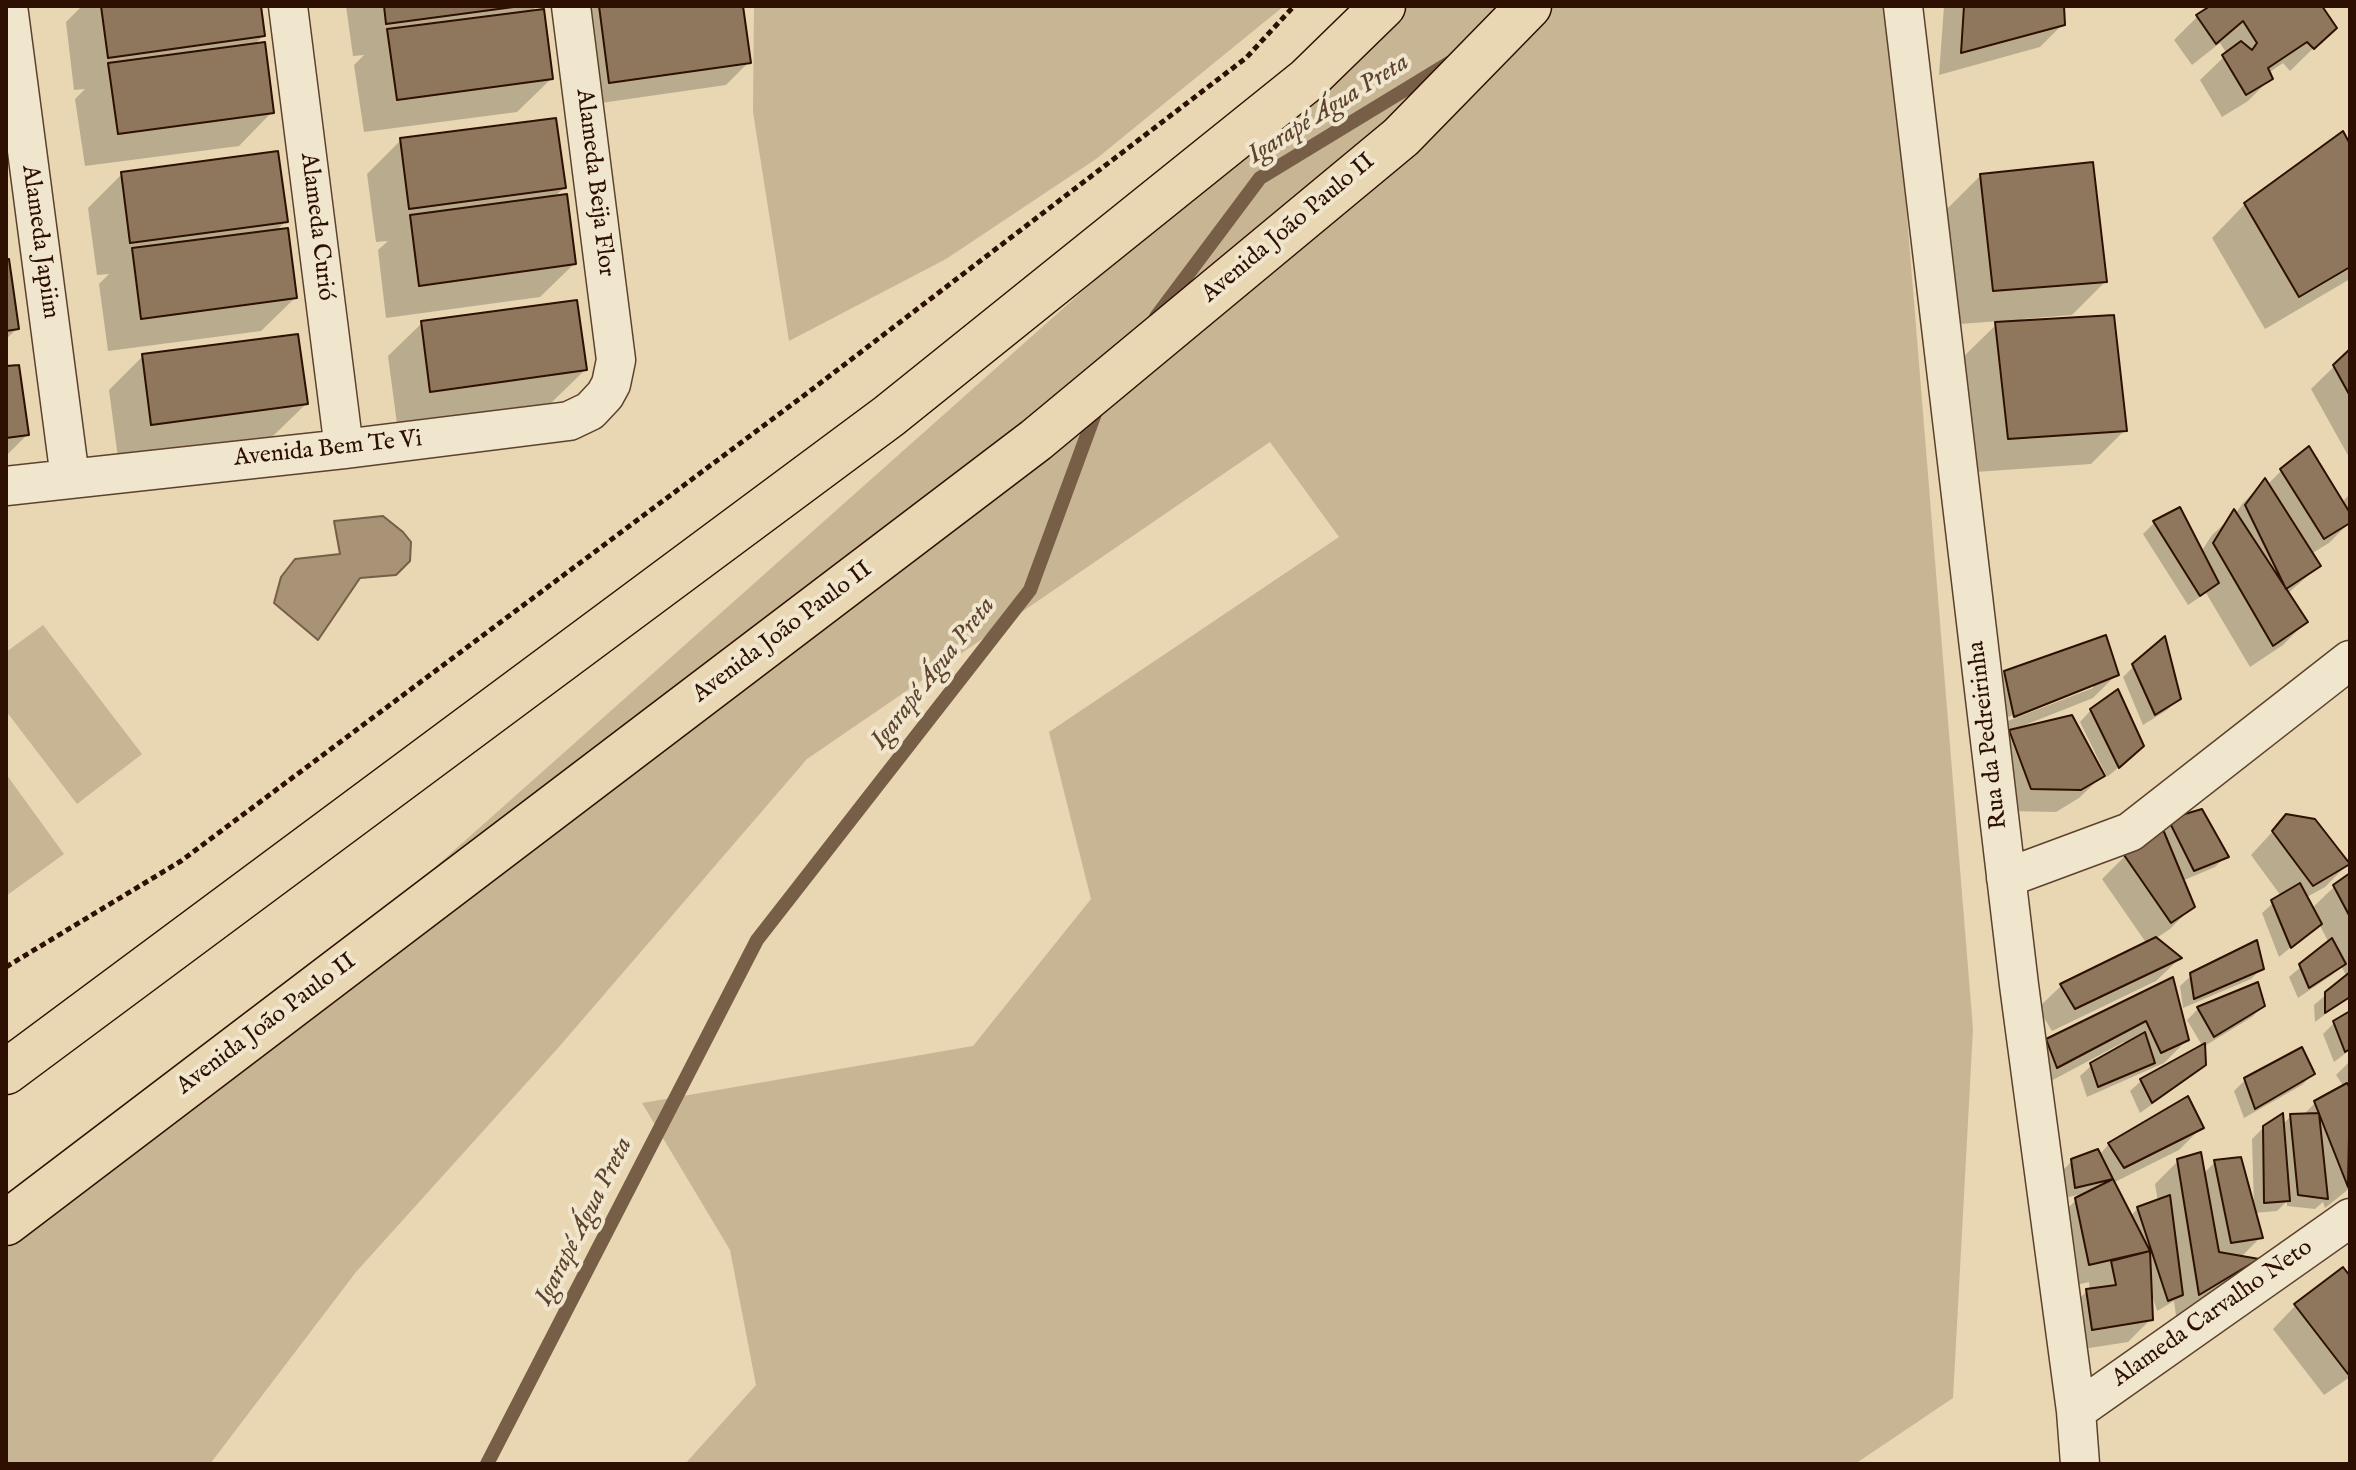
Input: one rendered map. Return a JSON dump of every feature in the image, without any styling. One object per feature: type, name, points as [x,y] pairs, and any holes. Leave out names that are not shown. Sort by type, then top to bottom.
[{"type":"main road","points":[[6,1072],[889,416],[1307,80],[1383,6]]},
{"type":"main road","name":"Avenida João Paulo II","points":[[6,1223],[1036,440],[1401,137],[1529,6]]},
{"type":"street","name":"Alameda Japiim","points":[[8,6],[70,478]]},
{"type":"street","name":"Alameda Curió","points":[[288,6],[344,449]]},
{"type":"street","name":"Alameda Beija Flor","points":[[571,6],[616,360]]},
{"type":"street","name":"Rua da Pedreirinha","points":[[1903,6],[2006,878],[2076,1411],[2080,1464]]},
{"type":"street","name":"Avenida Bem Te Vi","points":[[6,486],[569,421],[590,411],[605,395],[611,384],[616,360]]},
{"type":"street","points":[[2006,878],[2130,832],[2350,660]]},
{"type":"street","name":"Alameda Carvalho Neto","points":[[2076,1411],[2350,1218]]},
{"type":"path","points":[[6,967],[194,852],[790,406],[1246,58],[1294,6]]},
{"type":"shaded area","points":[[754,6],[1284,6],[1096,159],[946,259],[789,341],[753,112]]},
{"type":"shaded area","points":[[1403,6],[1890,6],[1973,1029],[1953,1398],[1855,1464],[685,1464],[756,1385],[730,1250],[642,1103],[973,1046],[1091,899],[1049,732],[1339,537],[1270,442],[807,759],[558,1048],[356,1272],[210,1464],[6,1464],[6,1249]]},
{"type":"shaded area","points":[[383,516],[411,542],[410,561],[396,575],[360,578],[318,640],[274,603],[281,577],[295,559],[340,554],[334,521]]},
{"type":"shaded area","points":[[43,625],[142,754],[77,804],[6,711],[6,652]]},
{"type":"shaded area","points":[[6,774],[64,854],[6,896]]},
{"type":"building","points":[[101,6],[261,6],[265,36],[108,58]]},
{"type":"building","points":[[384,6],[521,6],[386,24]]},
{"type":"building","points":[[599,6],[743,6],[751,63],[609,83]]},
{"type":"building","points":[[1964,6],[2064,6],[2065,25],[1961,53]]},
{"type":"building","points":[[2210,6],[2322,6],[2337,28],[2314,49],[2307,42],[2268,68],[2273,79],[2246,95],[2222,55],[2241,41],[2252,50],[2257,43],[2243,21],[2216,44],[2196,15]]},
{"type":"building","points":[[544,9],[553,79],[397,100],[387,29]]},
{"type":"building","points":[[265,42],[274,113],[118,134],[108,63]]},
{"type":"building","points":[[556,118],[566,188],[409,209],[400,138]]},
{"type":"building","points":[[2343,131],[2350,144],[2350,267],[2299,297],[2244,203]]},
{"type":"building","points":[[278,151],[288,222],[130,243],[121,172]]},
{"type":"building","points":[[2093,162],[2107,282],[1993,291],[1980,174]]},
{"type":"building","points":[[567,194],[576,264],[419,286],[410,215]]},
{"type":"building","points":[[288,228],[297,298],[141,319],[132,248]]},
{"type":"building","points":[[6,259],[9,259],[19,329],[6,331]]},
{"type":"building","points":[[577,300],[587,370],[430,392],[421,321]]},
{"type":"building","points":[[2114,315],[2127,431],[2008,439],[1995,322]]},
{"type":"building","points":[[298,334],[308,404],[151,425],[142,354]]},
{"type":"building","points":[[2350,349],[2350,396],[2333,365]]},
{"type":"building","points":[[19,365],[29,435],[6,438],[6,366]]},
{"type":"building","points":[[2309,446],[2350,513],[2350,523],[2324,539],[2280,469]]},
{"type":"building","points":[[2265,478],[2321,566],[2286,589],[2245,505]]},
{"type":"building","points":[[2180,507],[2219,583],[2200,596],[2153,521]]},
{"type":"building","points":[[2234,509],[2308,622],[2273,646],[2213,543]]},
{"type":"building","points":[[2106,635],[2119,675],[2014,717],[2004,671]]},
{"type":"building","points":[[2165,636],[2181,699],[2155,715],[2132,664]]},
{"type":"building","points":[[2118,689],[2144,746],[2119,768],[2090,709]]},
{"type":"building","points":[[2072,715],[2105,776],[2081,790],[2031,789],[2009,730]]},
{"type":"building","points":[[2202,809],[2229,857],[2194,871],[2168,819]]},
{"type":"building","points":[[2286,814],[2315,819],[2350,864],[2313,886],[2272,831]]},
{"type":"building","points":[[2162,827],[2195,907],[2171,923],[2124,855]]},
{"type":"building","points":[[2350,873],[2350,917],[2333,885]]},
{"type":"building","points":[[2300,883],[2322,924],[2291,948],[2271,900]]},
{"type":"building","points":[[2156,937],[2182,958],[2075,1009],[2060,984]]},
{"type":"building","points":[[2332,938],[2346,964],[2309,988],[2299,964]]},
{"type":"building","points":[[2257,940],[2264,969],[2194,999],[2190,973]]},
{"type":"building","points":[[2350,972],[2350,997],[2325,1013],[2325,992]]},
{"type":"building","points":[[2173,977],[2189,1040],[2161,1053],[2146,1021],[2057,1068],[2046,1039]]},
{"type":"building","points":[[2258,982],[2265,1006],[2214,1037],[2197,1007]]},
{"type":"building","points":[[2350,1011],[2350,1049],[2345,1052],[2333,1021]]},
{"type":"building","points":[[2145,1032],[2155,1063],[2098,1087],[2090,1063]]},
{"type":"building","points":[[2205,1043],[2206,1065],[2152,1103],[2140,1079]]},
{"type":"building","points":[[2302,1047],[2315,1074],[2255,1109],[2244,1078]]},
{"type":"building","points":[[2347,1083],[2350,1088],[2348,1187],[2314,1101]]},
{"type":"building","points":[[2188,1096],[2204,1128],[2124,1168],[2108,1143]]},
{"type":"building","points":[[2283,1113],[2290,1201],[2264,1203],[2263,1126]]},
{"type":"building","points":[[2319,1113],[2328,1199],[2298,1195],[2290,1114]]},
{"type":"building","points":[[2098,1149],[2113,1179],[2075,1188],[2071,1159]]},
{"type":"building","points":[[2201,1152],[2219,1252],[2259,1259],[2199,1295],[2177,1159]]},
{"type":"building","points":[[2241,1157],[2263,1238],[2231,1243],[2214,1160]]},
{"type":"building","points":[[2113,1179],[2150,1251],[2089,1265],[2075,1198]]},
{"type":"building","points":[[2170,1195],[2183,1295],[2168,1301],[2137,1207]]},
{"type":"building","points":[[2150,1251],[2153,1320],[2092,1330],[2086,1289],[2116,1285],[2111,1261]]},
{"type":"building","points":[[2343,1267],[2350,1276],[2348,1374],[2294,1304]]},
{"type":"waterway","name":"Igarapé Água Preta","points":[[1156,317],[1260,178],[1449,63]]},
{"type":"waterway","name":"Igarapé Água Preta","points":[[487,1464],[757,940],[1030,590],[1097,408]]}]
